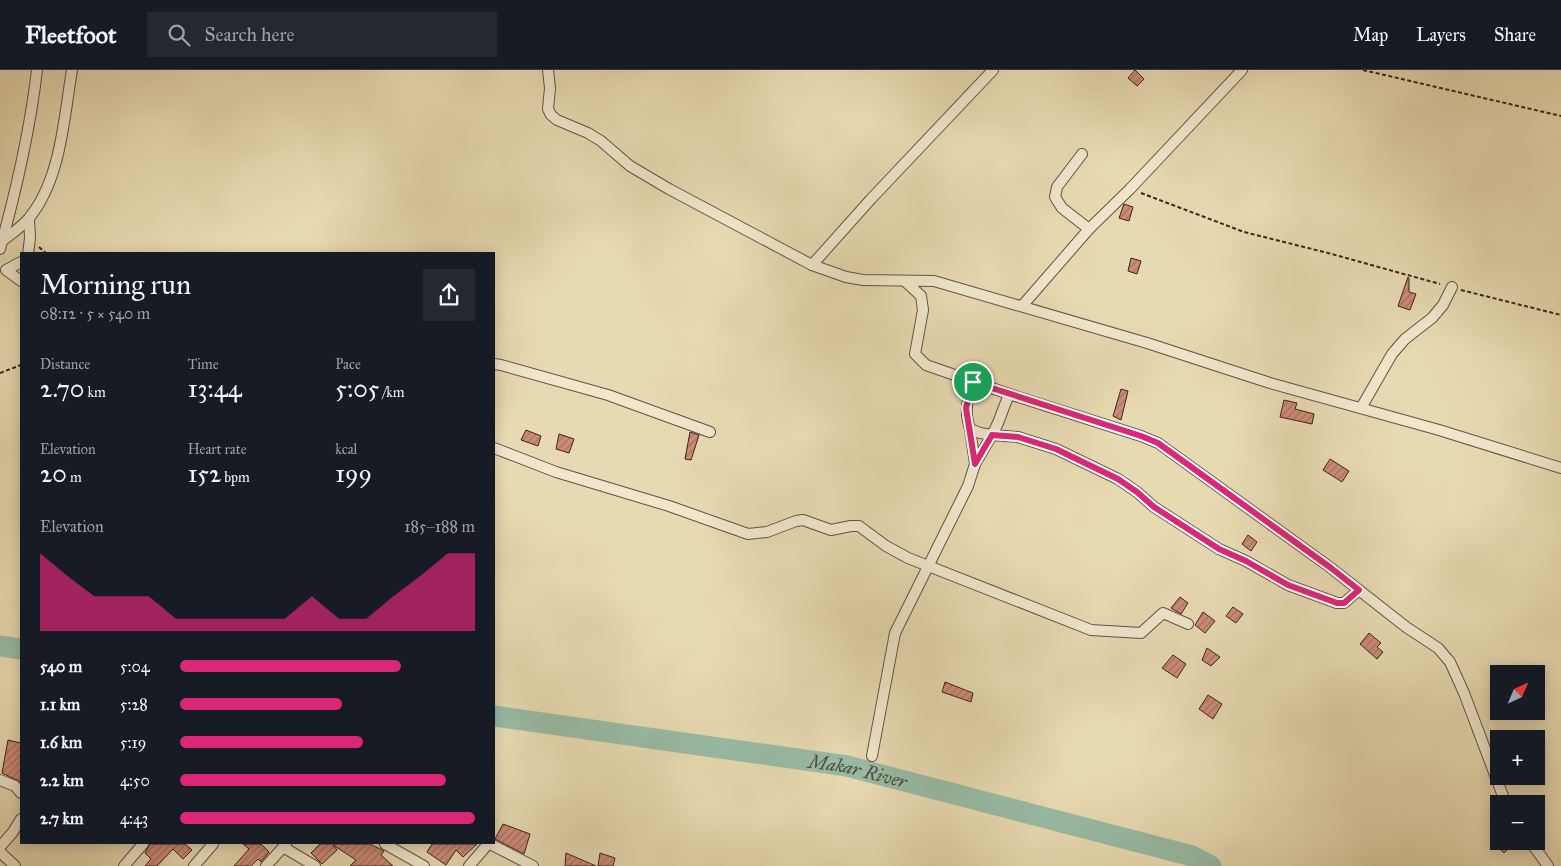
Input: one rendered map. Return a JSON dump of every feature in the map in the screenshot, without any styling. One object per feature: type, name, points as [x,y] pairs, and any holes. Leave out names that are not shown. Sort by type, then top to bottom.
[{"type":"street","points":[[1,245],[18,173],[37,70]]},
{"type":"street","points":[[1,245],[29,219],[42,199],[51,178],[72,70]]},
{"type":"street","points":[[548,70],[550,88],[548,109],[557,120],[601,141],[630,166],[669,189],[812,265],[846,278],[934,281],[1147,343],[1270,383],[1361,408],[1561,468]]},
{"type":"street","points":[[812,265],[871,199],[993,70]]},
{"type":"street","points":[[1022,306],[1089,229],[1130,189],[1242,70]]},
{"type":"street","points":[[1082,154],[1057,187],[1055,197],[1062,208],[1089,229]]},
{"type":"street","points":[[28,252],[29,219]]},
{"type":"street","points":[[3,269],[20,262]]},
{"type":"street","points":[[3,269],[20,280]]},
{"type":"street","points":[[905,281],[922,296]]},
{"type":"street","points":[[934,281],[922,296],[923,310],[915,354],[918,358],[926,365],[973,382],[1158,443],[1331,568],[1406,627],[1438,648],[1450,662],[1503,795]]},
{"type":"street","points":[[1361,408],[1392,354],[1405,339],[1432,318],[1443,305],[1452,288]]},
{"type":"street","points":[[495,364],[608,395],[710,432]]},
{"type":"street","points":[[973,382],[966,408],[975,464]]},
{"type":"street","points":[[872,756],[892,644],[900,622],[968,486],[975,464],[998,423],[1009,394]]},
{"type":"street","points":[[970,429],[980,433],[1018,437],[1035,441],[1118,479],[1154,507],[1219,549],[1246,561],[1288,585],[1337,603],[1344,603],[1359,590]]},
{"type":"street","points":[[495,448],[556,472],[669,506],[748,534],[767,532],[796,520],[803,520],[831,530],[859,526],[886,546],[908,558],[1091,630],[1141,632],[1163,613],[1188,624]]},
{"type":"street","points":[[0,780],[15,786],[20,792]]},
{"type":"street","points":[[0,847],[14,832],[20,821]]},
{"type":"street","points":[[124,866],[143,844]]},
{"type":"street","points":[[194,866],[213,844]]},
{"type":"street","points":[[385,844],[424,866]]},
{"type":"street","points":[[469,866],[489,844],[533,866]]},
{"type":"street","points":[[266,866],[284,846],[315,866]]},
{"type":"street","points":[[1536,850],[1548,866]]},
{"type":"street","points":[[0,852],[15,866]]},
{"type":"path","points":[[1363,70],[1561,116]]},
{"type":"path","points":[[1130,189],[1244,232],[1561,315]]},
{"type":"path","points":[[0,373],[20,365]]},
{"type":"building","points":[[1135,70],[1144,79],[1137,86],[1128,78]]},
{"type":"building","points":[[1124,204],[1133,207],[1129,221],[1119,218]]},
{"type":"building","points":[[1131,258],[1141,261],[1137,274],[1128,271]]},
{"type":"building","points":[[1408,277],[1409,292],[1416,294],[1410,310],[1398,306]]},
{"type":"building","points":[[1121,389],[1128,391],[1121,420],[1113,416]]},
{"type":"building","points":[[1284,400],[1297,403],[1295,409],[1314,414],[1312,424],[1280,417]]},
{"type":"building","points":[[526,430],[541,436],[538,446],[521,440]]},
{"type":"building","points":[[690,432],[699,435],[691,460],[685,459]]},
{"type":"building","points":[[559,434],[574,439],[569,453],[556,449]]},
{"type":"building","points":[[1330,459],[1349,471],[1342,482],[1323,470]]},
{"type":"building","points":[[1248,535],[1257,542],[1251,551],[1242,544]]},
{"type":"building","points":[[1180,597],[1188,603],[1181,614],[1171,608]]},
{"type":"building","points":[[1233,607],[1243,614],[1236,623],[1226,616]]},
{"type":"building","points":[[1203,612],[1215,621],[1205,633],[1195,625]]},
{"type":"building","points":[[1369,633],[1381,643],[1377,647],[1383,652],[1377,659],[1360,644]]},
{"type":"building","points":[[1207,648],[1220,657],[1211,666],[1202,660]]},
{"type":"building","points":[[1173,655],[1186,664],[1177,678],[1162,668]]},
{"type":"building","points":[[945,682],[973,693],[971,702],[942,692]]},
{"type":"building","points":[[1208,695],[1222,704],[1213,719],[1199,709]]},
{"type":"building","points":[[8,740],[20,743],[20,782],[2,773]]},
{"type":"building","points":[[503,824],[530,834],[524,854],[495,839]]},
{"type":"building","points":[[150,844],[185,844],[192,850],[183,859],[173,849],[157,866],[145,866],[151,859],[145,853]]},
{"type":"building","points":[[243,844],[261,844],[269,852],[261,862],[258,859],[251,866],[234,866],[249,849]]},
{"type":"building","points":[[320,844],[370,844],[384,851],[381,855],[393,866],[350,866],[356,860],[333,845],[337,850],[322,864],[311,853]]},
{"type":"building","points":[[432,844],[477,844],[463,857],[456,850],[446,865],[427,852]]},
{"type":"building","points":[[566,853],[596,866],[565,866]]},
{"type":"building","points":[[600,853],[615,858],[613,866],[598,866]]},
{"type":"waterway","name":"Makar River","points":[[0,646],[20,649]]},
{"type":"waterway","name":"Makar River","points":[[495,716],[847,766],[1192,856],[1211,866]]},
{"type":"route","points":[[973,382],[1158,443],[1359,590],[1344,603],[1337,603],[1288,585],[1246,561],[1219,549],[1154,507],[1118,479],[1035,441],[1018,437],[992,435],[975,464],[966,408],[973,382]]}]
